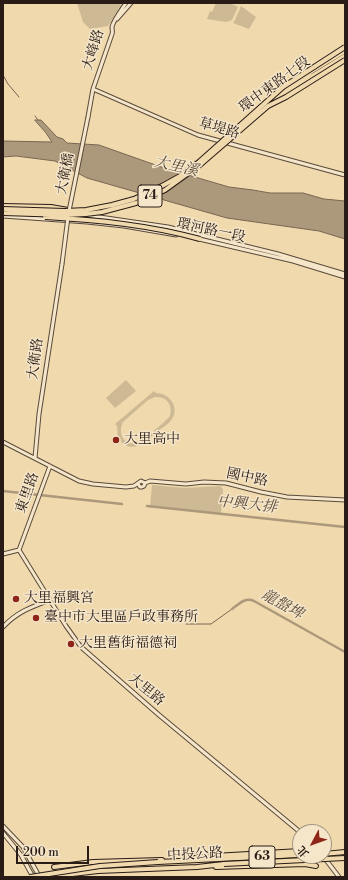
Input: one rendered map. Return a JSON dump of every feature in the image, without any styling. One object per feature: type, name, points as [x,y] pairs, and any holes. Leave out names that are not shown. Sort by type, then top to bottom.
[{"type":"main road","points":[[267,105],[283,87],[345,47]]},
{"type":"main road","name":"74","points":[[3,211],[86,210],[112,205],[134,198],[162,186],[180,176],[199,162],[295,82],[345,51]]},
{"type":"main road","points":[[267,105],[286,97],[345,58]]},
{"type":"main road","points":[[3,211],[51,207],[72,212]]},
{"type":"main road","points":[[3,211],[125,224],[153,228],[200,239]]},
{"type":"main road","points":[[189,861],[197,857],[292,851]]},
{"type":"main road","points":[[332,854],[345,852]]},
{"type":"main road","name":"中投公路","points":[[31,877],[100,866],[292,855]]},
{"type":"main road","name":"中投公路","points":[[46,877],[98,871],[197,867],[224,864],[345,858]]},
{"type":"main road","points":[[54,867],[93,862],[174,861]]},
{"type":"main road","points":[[197,867],[305,864],[316,866]]},
{"type":"main road","points":[[61,877],[174,868]]},
{"type":"street","name":"大峰路","points":[[117,19],[126,3]]},
{"type":"street","name":"大峰路","points":[[93,89],[112,34],[112,27],[131,3]]},
{"type":"street","name":"環中東路七段","points":[[221,141],[269,99],[294,81],[345,51]]},
{"type":"street","name":"環中東路七段","points":[[227,143],[268,107],[296,87],[345,58]]},
{"type":"street","name":"草堤路","points":[[93,89],[190,132],[345,175]]},
{"type":"street","name":"大衛橋","points":[[62,264],[68,217],[93,89]]},
{"type":"street","points":[[3,211],[72,212]]},
{"type":"street","name":"環河路一段","points":[[3,211],[70,221],[124,226],[200,239],[293,261],[345,277]]},
{"type":"street","name":"環河路一段","points":[[72,212],[89,216],[168,227],[278,254],[345,274]]},
{"type":"street","name":"大衛路","points":[[35,458],[44,378],[62,264]]},
{"type":"street","name":"國中路","points":[[3,442],[71,478],[92,484],[126,487],[134,486],[141,481],[145,483],[150,481],[186,484],[204,482],[226,483],[287,497],[345,500]]},
{"type":"street","name":"東里路","points":[[19,550],[50,466]]},
{"type":"street","points":[[3,554],[19,550]]},
{"type":"street","name":"大里路","points":[[19,550],[74,638],[91,657],[292,825]]},
{"type":"street","points":[[3,627],[20,612],[50,600]]},
{"type":"street","points":[[3,826],[23,847],[40,877]]},
{"type":"street","points":[[3,833],[21,855],[31,877]]},
{"type":"street","points":[[330,864],[339,877]]},
{"type":"shaded area","points":[[77,3],[122,3],[108,26],[90,29],[83,22]]},
{"type":"shaded area","points":[[216,3],[230,3],[238,7],[232,20],[226,22],[207,19],[210,11],[212,12]]},
{"type":"shaded area","points":[[241,6],[256,17],[249,29],[233,23]]},
{"type":"shaded area","points":[[35,120],[41,120],[57,137],[63,139],[67,143],[99,145],[164,168],[229,187],[270,193],[303,193],[324,199],[345,201],[345,239],[319,231],[227,218],[87,178],[55,161],[16,156],[3,157],[3,141],[52,142]]},
{"type":"shaded area","points":[[126,380],[136,391],[115,408],[106,398]]},
{"type":"shaded area","points":[[154,391],[169,398],[174,406],[175,410],[171,421],[149,439],[133,447],[123,444],[118,438],[117,426],[115,424]],"holes":[[[159,397],[166,400],[170,405],[170,416],[155,430],[138,442],[129,443],[123,439],[121,431],[123,422],[148,400]]]},
{"type":"shaded area","points":[[152,485],[185,488],[220,486],[223,489],[221,513],[150,507]]},
{"type":"waterway","points":[[3,75],[8,84],[19,97]]},
{"type":"waterway","points":[[35,116],[38,120]]},
{"type":"waterway","name":"中興大排","points":[[3,491],[122,504]]},
{"type":"waterway","name":"中興大排","points":[[147,506],[345,527]]},
{"type":"waterway","name":"龍盤埤","points":[[232,609],[245,600],[254,601],[345,652]]},
{"type":"waterway","name":"龍盤埤","points":[[186,624],[211,624],[232,609]]},
{"type":"place","name":"大里高中","points":[[116,440]]},
{"type":"place","name":"大里福興宮","points":[[16,599]]},
{"type":"place","name":"臺中市大里區戶政事務所","points":[[36,618]]},
{"type":"place","name":"大里舊街福德祠","points":[[71,644]]},
{"type":"water label","name":"大里溪","points":[[176,167]]}]
